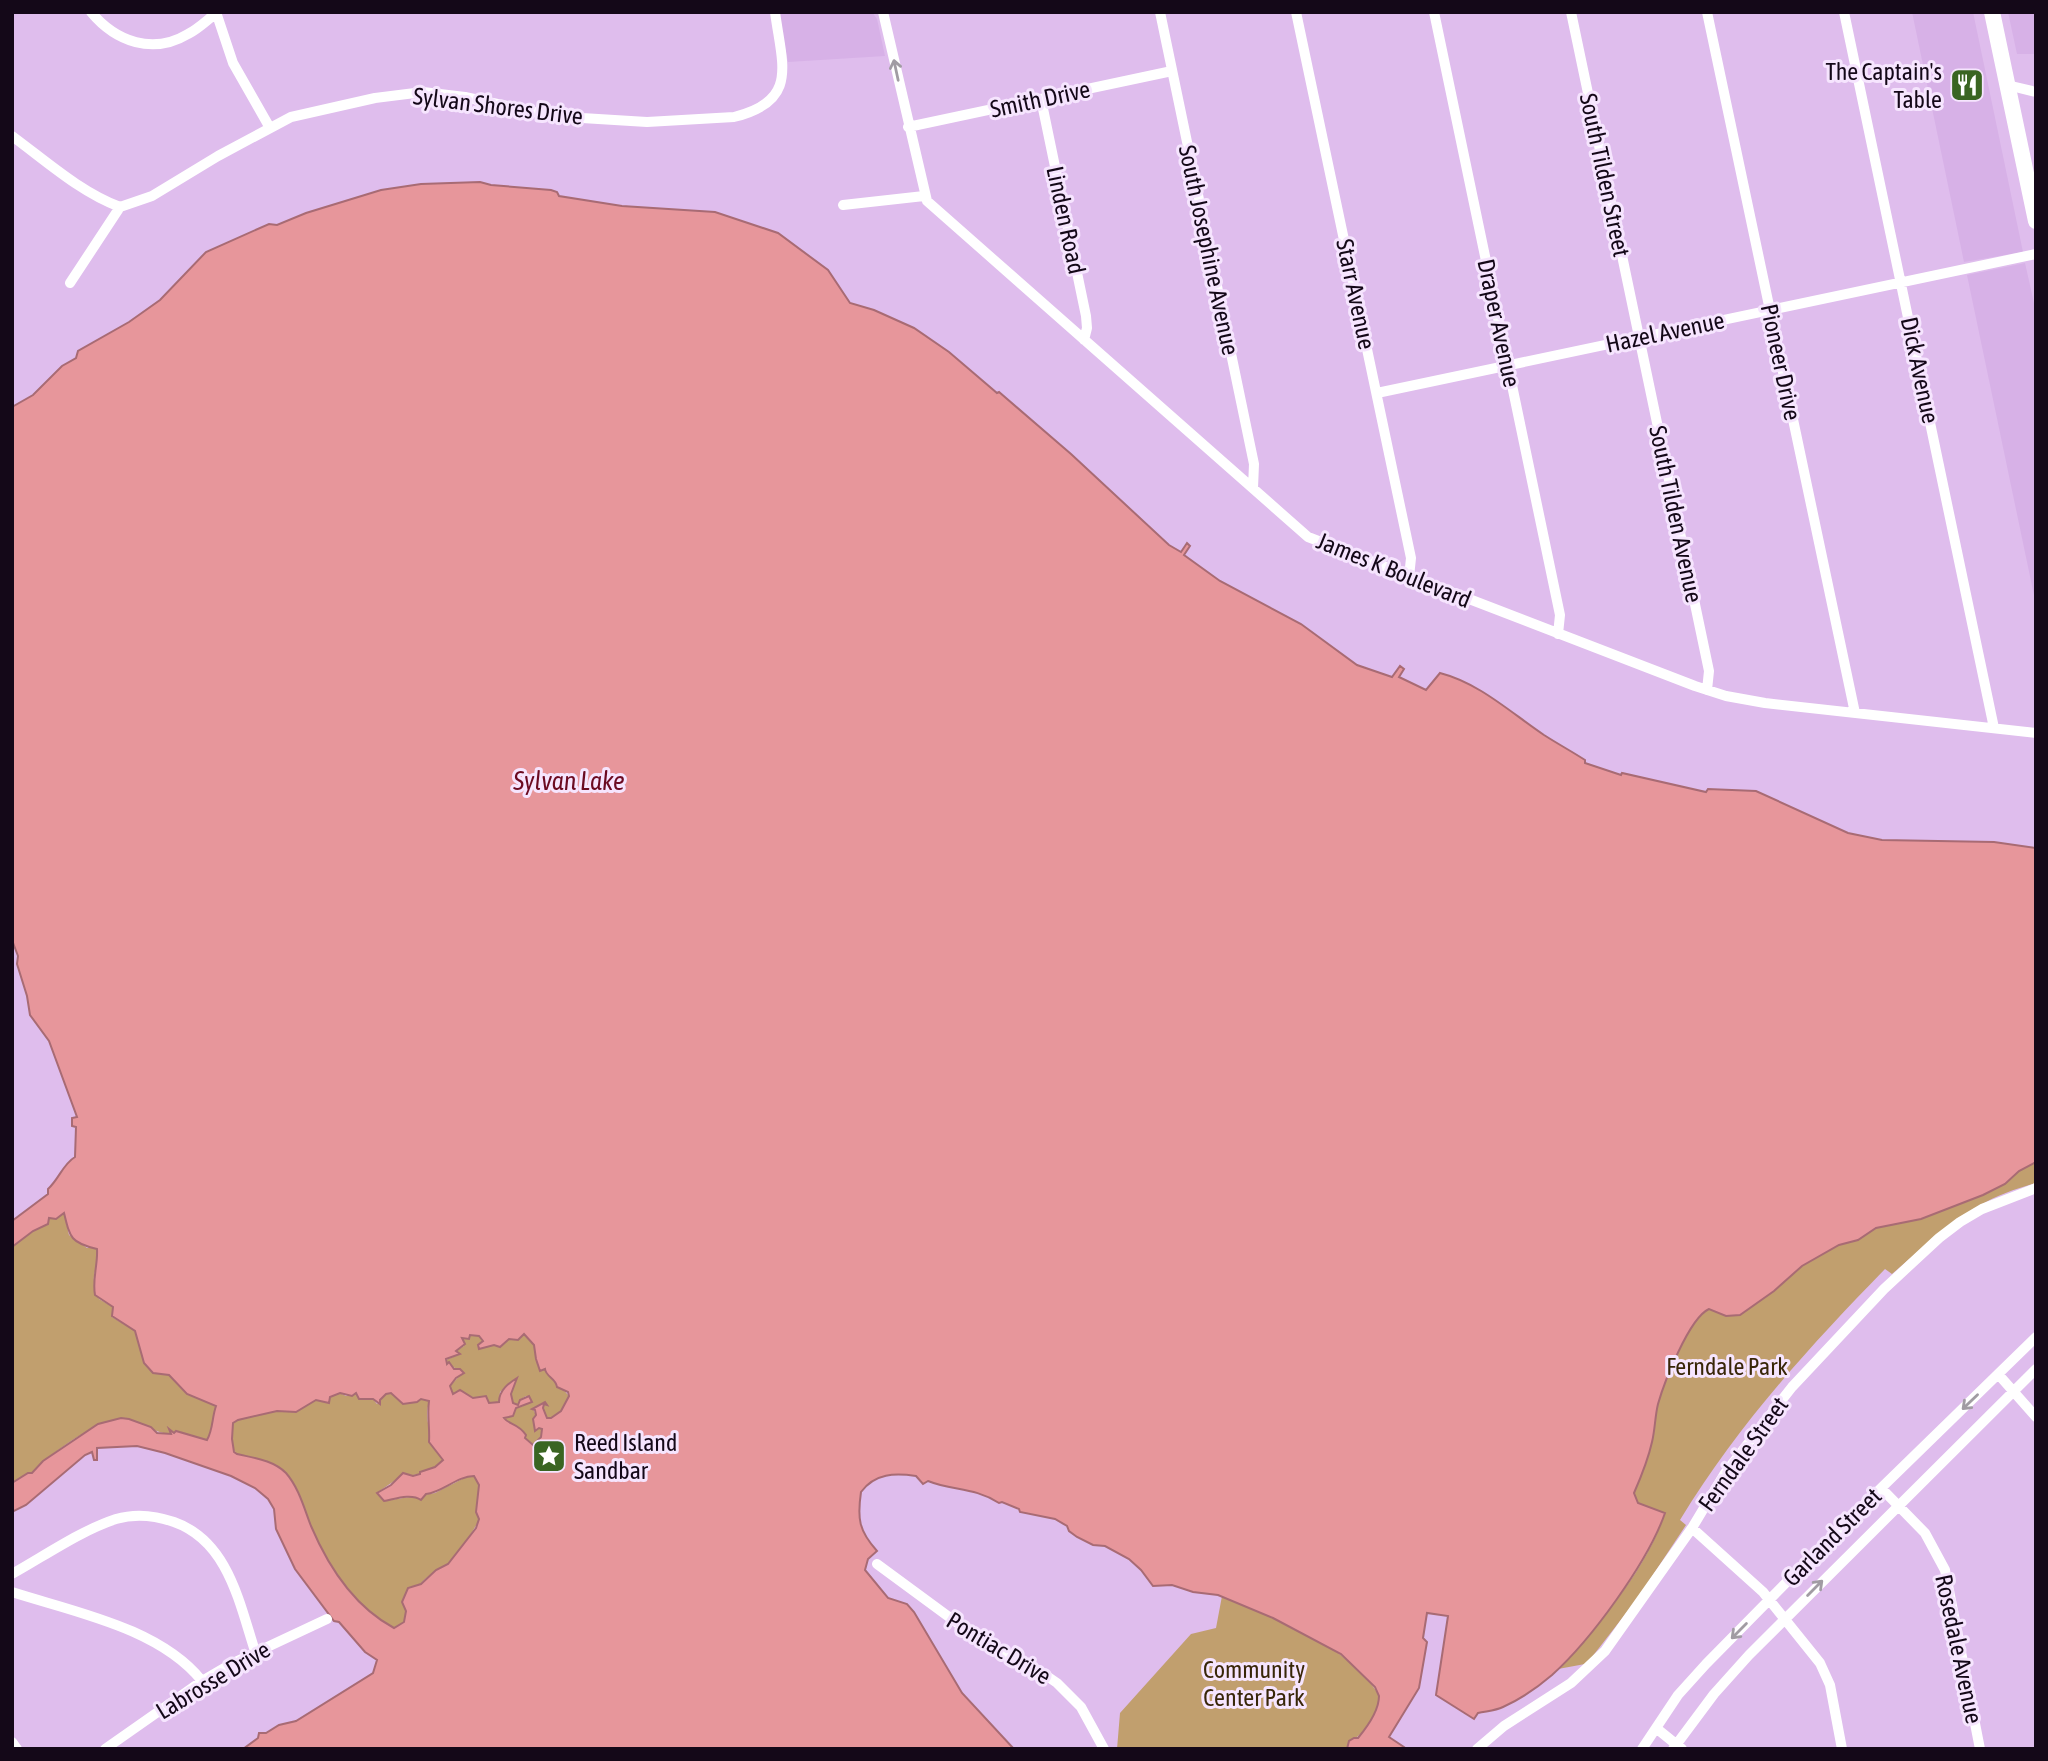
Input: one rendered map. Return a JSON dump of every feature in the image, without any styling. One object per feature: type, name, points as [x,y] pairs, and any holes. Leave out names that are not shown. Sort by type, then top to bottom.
[{"type":"highway","points":[[1992,12],[2036,221]]},
{"type":"street","points":[[91,12],[115,35],[138,44],[159,44],[180,39],[215,13],[233,62],[270,128]]},
{"type":"street","name":"Sylvan Shores Drive","points":[[120,207],[152,196],[218,156],[291,117],[400,94],[423,92],[465,97],[539,113],[582,118],[648,122],[734,117],[763,107],[780,88],[782,68],[775,12]]},
{"type":"street","points":[[843,205],[924,197],[883,12]]},
{"type":"street","name":"South Josephine Avenue","points":[[1160,12],[1254,464],[1253,488]]},
{"type":"street","name":"Starr Avenue","points":[[1296,12],[1411,558],[1409,577]]},
{"type":"street","name":"Draper Avenue","points":[[1434,12],[1560,615],[1558,634]]},
{"type":"street","name":"South Tilden Street","points":[[1570,12],[1639,338]]},
{"type":"street","name":"Pioneer Drive","points":[[1707,12],[1855,713]]},
{"type":"street","name":"Dick Avenue","points":[[1844,12],[1994,728]]},
{"type":"street","name":"Smith Drive","points":[[908,127],[1172,71]]},
{"type":"street","points":[[2007,85],[2036,92]]},
{"type":"street","name":"Linden Road","points":[[1041,99],[1086,316],[1084,340]]},
{"type":"street","points":[[12,136],[82,187],[104,201],[120,207],[70,282]]},
{"type":"street","name":"James K Boulevard","points":[[924,197],[1311,539],[1707,690],[1746,700],[2036,733]]},
{"type":"street","name":"Hazel Avenue","points":[[1377,393],[2036,254]]},
{"type":"street","name":"South Tilden Avenue","points":[[1639,338],[1709,671],[1707,690]]},
{"type":"street","name":"Ferndale Street","points":[[1477,1749],[1491,1735],[1571,1683],[1605,1651],[1692,1528],[1725,1473],[1791,1387],[1884,1289],[1960,1222],[1982,1209],[2036,1188]]},
{"type":"street","name":"Garland Street","points":[[1642,1749],[1688,1684],[1881,1488],[2036,1337]]},
{"type":"street","name":"Garland Street","points":[[1677,1747],[1727,1679],[1783,1620],[2036,1369]]},
{"type":"street","points":[[1998,1374],[2036,1417]]},
{"type":"street","name":"Rosedale Avenue","points":[[1881,1488],[1925,1533],[1945,1570],[1979,1749]]},
{"type":"street","points":[[12,1574],[93,1529],[115,1520],[133,1515],[150,1515],[165,1519],[190,1528],[210,1545],[233,1585],[255,1651]]},
{"type":"street","points":[[1692,1528],[1762,1592],[1820,1663],[1830,1685],[1842,1749]]},
{"type":"street","name":"Pontiac Drive","points":[[877,1564],[983,1642],[1057,1683],[1081,1707],[1104,1749]]},
{"type":"street","points":[[12,1592],[117,1626],[153,1641],[180,1659],[202,1681]]},
{"type":"street","name":"Labrosse Drive","points":[[104,1749],[202,1681],[255,1651],[327,1619]]},
{"type":"street","points":[[1656,1728],[1677,1747]]},
{"type":"street","points":[[12,1742],[17,1749]]},
{"type":"shaded area","points":[[778,12],[872,12],[877,19],[885,56],[788,62]]},
{"type":"shaded area","points":[[1912,12],[1973,12],[2023,252],[1964,262]]},
{"type":"shaded area","points":[[2008,12],[2036,12],[2036,54],[2017,54]]},
{"type":"shaded area","points":[[2025,263],[2036,312],[2036,605],[1967,275]]},
{"type":"green space","name":"Ferndale Park","points":[[2036,1162],[2036,1183],[2000,1195],[1967,1213],[1892,1274],[1885,1269],[1857,1298],[1775,1388],[1725,1452],[1680,1520],[1686,1525],[1637,1599],[1592,1657],[1585,1664],[1558,1669],[1619,1596],[1657,1535],[1665,1513],[1638,1503],[1634,1494],[1650,1449],[1658,1404],[1666,1381],[1678,1352],[1701,1315],[1709,1309],[1726,1316],[1740,1315],[1774,1291],[1802,1266],[1839,1245],[1858,1240],[1876,1228],[1922,1219],[1983,1195],[2005,1184],[2019,1171]]},
{"type":"green space","points":[[64,1213],[69,1235],[87,1248],[97,1248],[94,1279],[99,1299],[113,1307],[112,1317],[135,1331],[144,1363],[153,1373],[169,1375],[187,1394],[217,1405],[207,1440],[165,1433],[125,1419],[115,1419],[76,1438],[32,1473],[12,1483],[12,1247],[33,1231],[48,1224],[49,1218],[53,1219]]},
{"type":"green space","points":[[523,1334],[534,1345],[540,1370],[545,1369],[569,1396],[561,1411],[551,1418],[547,1418],[543,1409],[545,1402],[533,1409],[536,1415],[535,1430],[542,1429],[541,1436],[533,1445],[525,1438],[523,1431],[504,1418],[513,1416],[516,1408],[531,1399],[526,1396],[518,1405],[513,1403],[511,1394],[514,1380],[500,1392],[499,1402],[489,1403],[486,1396],[475,1398],[463,1393],[453,1394],[450,1386],[463,1372],[447,1364],[446,1360],[460,1354],[456,1351],[464,1346],[462,1338],[470,1338],[470,1335],[479,1336],[484,1341],[478,1345],[479,1349],[494,1345],[500,1347],[509,1339],[520,1339]]},
{"type":"green space","points":[[340,1393],[346,1396],[356,1393],[359,1399],[373,1399],[377,1404],[386,1394],[391,1393],[403,1404],[420,1399],[429,1401],[427,1416],[430,1432],[443,1460],[420,1474],[400,1477],[381,1490],[384,1501],[435,1493],[468,1476],[474,1476],[479,1484],[476,1511],[479,1519],[474,1528],[449,1563],[422,1582],[404,1622],[394,1628],[368,1610],[346,1586],[313,1531],[302,1500],[286,1473],[269,1462],[237,1454],[233,1449],[233,1423],[238,1420],[277,1411],[295,1412],[316,1400]]},
{"type":"green space","name":"Community Center Park","points":[[1222,1596],[1273,1618],[1332,1649],[1371,1684],[1379,1696],[1376,1710],[1365,1729],[1349,1741],[1347,1749],[1117,1749],[1120,1713],[1191,1634],[1216,1628]]},
{"type":"water","name":"Sylvan Lake","points":[[480,182],[551,190],[559,196],[622,206],[715,212],[778,233],[828,270],[850,303],[874,310],[914,328],[949,352],[1071,454],[1169,545],[1181,552],[1187,543],[1190,546],[1184,555],[1220,581],[1301,624],[1357,665],[1392,677],[1400,666],[1404,669],[1399,677],[1426,690],[1440,673],[1468,684],[1585,760],[1585,763],[1621,775],[1622,773],[1706,792],[1708,789],[1756,791],[1848,833],[1882,840],[1994,842],[2036,848],[2036,1162],[2019,1171],[2005,1184],[1983,1195],[1921,1219],[1876,1228],[1858,1240],[1839,1245],[1802,1266],[1774,1291],[1740,1315],[1726,1316],[1709,1309],[1701,1315],[1678,1352],[1666,1382],[1658,1404],[1650,1449],[1634,1493],[1638,1503],[1665,1513],[1646,1554],[1617,1599],[1584,1642],[1552,1675],[1516,1700],[1500,1708],[1478,1713],[1474,1719],[1436,1695],[1448,1616],[1427,1613],[1423,1638],[1427,1642],[1419,1688],[1389,1737],[1404,1747],[1403,1749],[1347,1749],[1349,1741],[1358,1738],[1366,1728],[1377,1707],[1379,1696],[1375,1687],[1341,1654],[1273,1618],[1218,1595],[1193,1592],[1172,1585],[1153,1586],[1129,1559],[1105,1546],[1093,1545],[1077,1537],[1067,1526],[1055,1519],[1020,1512],[1019,1509],[972,1492],[928,1481],[923,1484],[916,1476],[901,1475],[879,1478],[861,1492],[861,1524],[866,1537],[877,1551],[868,1559],[865,1570],[888,1598],[907,1604],[914,1612],[962,1693],[1014,1749],[243,1749],[258,1738],[259,1733],[266,1733],[279,1725],[296,1721],[373,1673],[377,1660],[365,1652],[339,1622],[334,1621],[295,1569],[276,1529],[274,1509],[268,1499],[255,1488],[231,1476],[165,1453],[137,1446],[97,1448],[97,1460],[94,1460],[92,1452],[85,1455],[26,1505],[12,1512],[12,1483],[32,1473],[43,1461],[98,1424],[121,1418],[129,1419],[151,1427],[157,1433],[171,1434],[169,1429],[174,1433],[176,1431],[207,1440],[216,1406],[187,1394],[169,1375],[153,1373],[144,1363],[135,1331],[112,1316],[113,1307],[95,1295],[97,1249],[73,1238],[64,1213],[56,1219],[49,1218],[48,1224],[33,1231],[12,1247],[12,1221],[48,1194],[48,1189],[75,1157],[76,1127],[72,1126],[72,1118],[77,1117],[49,1041],[30,1015],[17,964],[18,956],[12,940],[12,407],[33,395],[62,366],[76,358],[78,351],[129,322],[160,300],[206,252],[269,224],[277,225],[306,213],[381,190],[421,184]],"holes":[[[524,1334],[534,1345],[540,1371],[545,1369],[557,1387],[568,1392],[569,1396],[561,1411],[551,1418],[547,1418],[543,1408],[544,1404],[547,1405],[545,1402],[532,1409],[536,1415],[533,1419],[535,1431],[542,1429],[541,1437],[533,1445],[525,1438],[523,1431],[504,1418],[513,1416],[516,1408],[532,1402],[529,1396],[520,1400],[518,1405],[513,1403],[511,1394],[517,1378],[503,1390],[499,1402],[489,1403],[486,1396],[473,1398],[460,1390],[453,1394],[450,1386],[464,1373],[460,1369],[454,1369],[449,1362],[447,1364],[446,1359],[460,1354],[456,1351],[465,1344],[462,1338],[469,1339],[470,1335],[479,1336],[483,1341],[478,1345],[479,1349],[494,1345],[500,1347],[509,1339],[518,1340]],[[340,1393],[352,1396],[356,1393],[359,1399],[373,1399],[380,1404],[380,1400],[391,1393],[403,1404],[421,1399],[429,1401],[429,1442],[443,1460],[420,1474],[413,1476],[403,1473],[391,1485],[377,1493],[384,1501],[408,1497],[421,1500],[426,1494],[468,1477],[474,1476],[479,1485],[476,1512],[479,1519],[476,1528],[448,1564],[436,1570],[421,1584],[408,1588],[402,1602],[406,1611],[404,1622],[394,1628],[367,1609],[334,1570],[311,1526],[298,1492],[286,1473],[269,1462],[234,1452],[233,1423],[238,1420],[277,1411],[296,1412],[316,1400],[329,1403],[330,1397]]]},
{"type":"place","name":"The Captain's Table","points":[[1967,85]]},
{"type":"place","name":"Reed Island Sandbar","points":[[549,1456]]}]
